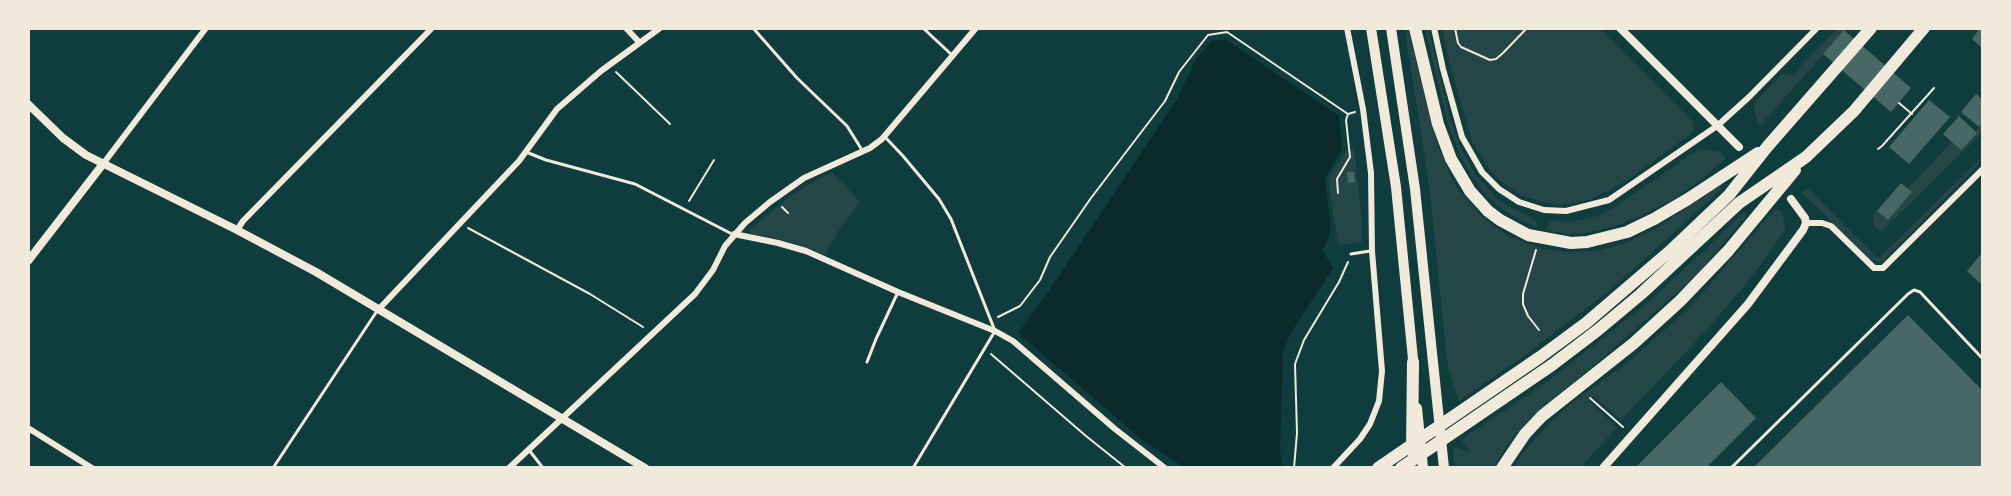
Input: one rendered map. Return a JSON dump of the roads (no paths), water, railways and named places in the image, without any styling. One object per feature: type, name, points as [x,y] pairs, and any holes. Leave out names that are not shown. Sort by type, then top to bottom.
[{"type":"highway","points":[[1371,28],[1396,188],[1423,468]]},
{"type":"highway","points":[[1391,28],[1415,189],[1444,468]]},
{"type":"highway","points":[[1415,28],[1438,124],[1451,159],[1470,191],[1483,206],[1500,220],[1528,235],[1570,243],[1587,242],[1627,232],[1663,214],[1767,147]]},
{"type":"highway","points":[[1378,468],[1540,357],[1630,287],[1729,195],[1767,147],[1871,28]]},
{"type":"highway","points":[[1502,468],[1525,434],[1542,416],[1634,343],[1680,301],[1728,251],[1806,157],[1854,111],[1924,28]]},
{"type":"highway","points":[[1401,468],[1552,365],[1598,330],[1641,294],[1739,202],[1806,157]]},
{"type":"highway","points":[[1411,468],[1413,362]]},
{"type":"street","points":[[28,261],[206,28]]},
{"type":"street","points":[[237,230],[243,221],[432,28]]},
{"type":"street","points":[[626,28],[639,42]]},
{"type":"street","points":[[378,310],[526,152],[557,109],[609,65],[660,28]]},
{"type":"street","points":[[509,468],[705,282],[734,234],[770,202],[814,172],[862,152],[885,137],[976,28]]},
{"type":"street","points":[[1333,468],[1360,440],[1370,424],[1379,401],[1382,372],[1372,251],[1372,191],[1363,109],[1347,28]]},
{"type":"street","points":[[1434,28],[1456,119],[1470,152],[1482,172],[1499,189],[1519,202],[1532,207],[1566,211],[1609,200],[1717,126],[1817,28]]},
{"type":"street","points":[[1620,28],[1739,147]]},
{"type":"street","points":[[28,104],[76,149],[316,272],[645,468]]},
{"type":"street","points":[[1806,223],[1826,224],[1874,268],[1882,268],[1983,170]]},
{"type":"street","points":[[1791,199],[1803,213],[1806,223]]},
{"type":"street","points":[[1603,468],[1768,280],[1806,223]]},
{"type":"street","points":[[734,234],[796,248],[995,331],[1013,341],[1114,429],[1165,468]]},
{"type":"street","points":[[28,428],[92,468]]},
{"type":"street","points":[[73,468],[79,459]]},
{"type":"lane","points":[[753,28],[797,78],[847,126],[862,152]]},
{"type":"lane","points":[[923,28],[953,56]]},
{"type":"lane","points":[[885,137],[939,199],[951,219],[995,331],[913,468]]},
{"type":"lane","points":[[526,152],[560,164],[624,180],[649,190],[723,231],[734,234]]},
{"type":"lane","points":[[1351,254],[1372,251]]},
{"type":"lane","points":[[1731,468],[1914,290],[1920,292],[1983,358]]},
{"type":"lane","points":[[867,362],[898,292]]},
{"type":"lane","points":[[273,468],[378,310]]},
{"type":"lane","points":[[528,449],[543,468]]}]
